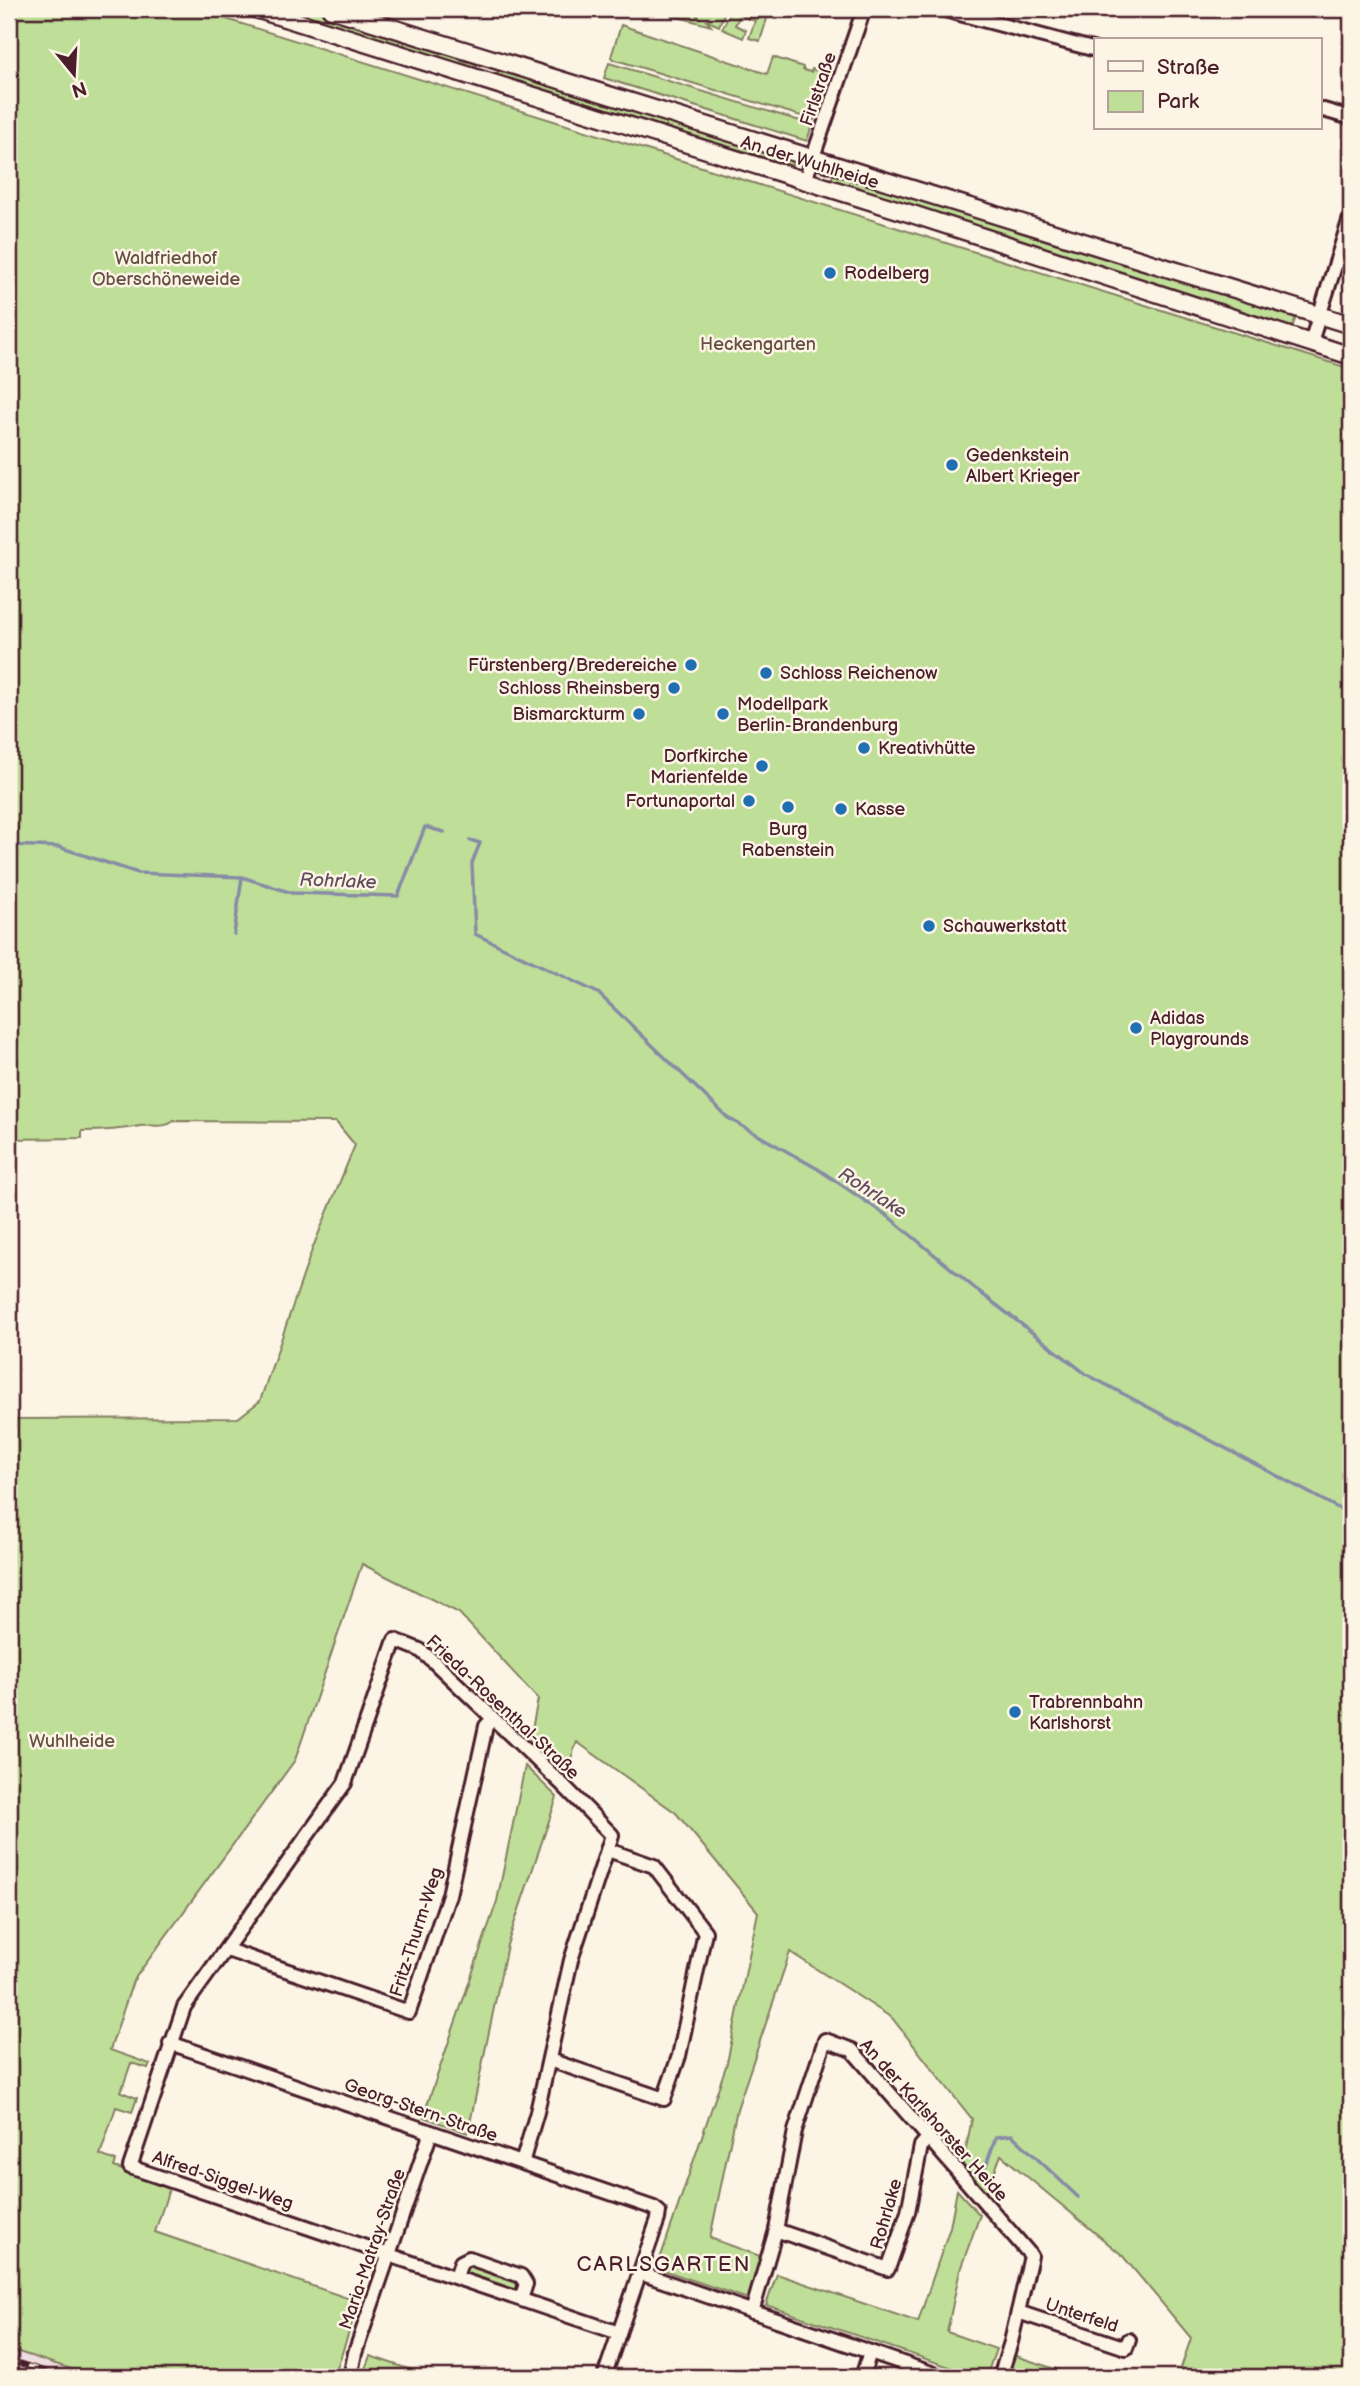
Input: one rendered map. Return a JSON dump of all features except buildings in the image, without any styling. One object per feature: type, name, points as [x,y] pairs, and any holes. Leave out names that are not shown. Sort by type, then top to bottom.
[{"type":"main road","name":"An der Wuhlheide","points":[[256,9],[805,180],[1351,356]]},
{"type":"main road","name":"An der Wuhlheide","points":[[331,9],[1351,325]]},
{"type":"street","name":"Firlstraße","points":[[805,180],[864,9]]},
{"type":"street","points":[[941,9],[1094,49]]},
{"type":"street","points":[[1322,110],[1351,118]]},
{"type":"street","points":[[1311,342],[1351,215]]},
{"type":"street","name":"Frieda-Rosenthal-Straße","points":[[170,2043],[184,2007],[345,1783],[395,1640],[420,1650],[610,1831],[612,1840],[608,1850]]},
{"type":"street","name":"Fritz-Thurm-Weg","points":[[227,1950],[409,2012],[450,1895],[486,1726],[493,1719]]},
{"type":"street","points":[[522,2163],[537,2112],[548,2060],[570,1960],[608,1850],[654,1866],[705,1932],[679,2056],[664,2099],[548,2060]]},
{"type":"street","name":"An der Karlshorster Heide","points":[[752,2312],[776,2231],[795,2131],[825,2040],[852,2050],[1031,2256],[1000,2377]]},
{"type":"street","name":"Georg-Stern-Straße","points":[[170,2043],[651,2207],[659,2212],[658,2219],[640,2273]]},
{"type":"street","name":"Alfred-Siggel-Weg","points":[[170,2043],[130,2167],[389,2254]]},
{"type":"street","name":"Maria-Matray-Straße","points":[[349,2377],[431,2132]]},
{"type":"street","name":"Rohrlake","points":[[776,2231],[888,2269],[908,2212],[921,2146],[928,2138]]},
{"type":"street","points":[[389,2254],[619,2333]]},
{"type":"street","points":[[456,2277],[461,2262],[469,2258],[521,2276],[526,2284],[521,2299]]},
{"type":"street","points":[[604,2377],[640,2273],[943,2377]]},
{"type":"street","name":"Unterfeld","points":[[1018,2312],[1126,2348],[1129,2340]]},
{"type":"street","points":[[862,2377],[870,2352]]},
{"type":"shaded area","points":[[9,2349],[96,2377],[9,2377]]},
{"type":"green space","points":[[9,9],[194,9],[1351,369],[1351,2377],[1178,2377],[1191,2338],[1122,2255],[1001,2155],[986,2194],[962,2167],[972,2119],[892,2018],[790,1952],[737,2109],[710,2238],[763,2257],[748,2299],[657,2268],[727,2063],[758,1912],[676,1813],[577,1742],[564,1777],[529,1744],[538,1699],[459,1613],[362,1564],[295,1760],[133,1981],[110,2050],[150,2064],[148,2068],[131,2063],[121,2092],[137,2098],[132,2112],[116,2107],[100,2155],[116,2161],[114,2167],[170,2186],[155,2232],[359,2302],[334,2377],[96,2377],[9,2349],[9,1419],[238,1418],[260,1401],[313,1247],[355,1145],[336,1122],[174,1121],[162,1126],[82,1131],[82,1138],[9,1139]]},
{"type":"green space","points":[[274,9],[312,9],[401,36],[398,48]]},
{"type":"green space","points":[[672,9],[689,9],[700,18],[693,9],[726,9],[719,26],[706,20],[711,26],[671,15]]},
{"type":"green space","points":[[732,9],[770,9],[760,41],[749,38],[755,21],[740,15],[735,25],[746,30],[743,38],[722,29]]},
{"type":"green space","points":[[621,25],[767,74],[773,57],[803,67],[803,70],[811,72],[812,69],[829,75],[814,120],[613,59],[611,57]]},
{"type":"green space","points":[[406,38],[472,60],[477,69],[473,71],[402,49]]},
{"type":"green space","points":[[609,63],[810,124],[812,125],[807,141],[604,78]]},
{"type":"green space","points":[[502,70],[796,160],[797,163],[790,165],[723,145],[676,135],[495,78]]},
{"type":"green space","points":[[834,172],[1297,315],[1292,327],[830,183]]},
{"type":"green space","points":[[525,1766],[557,1797],[507,1945],[468,2133],[423,2117],[497,1901]]},
{"type":"green space","points":[[957,2190],[980,2215],[960,2270],[947,2332],[996,2349],[986,2377],[979,2377],[766,2305],[777,2274],[918,2322],[950,2227]]},
{"type":"green space","points":[[466,2264],[522,2282],[519,2292],[462,2274]]},
{"type":"green space","points":[[1013,2355],[1079,2377],[1005,2377]]},
{"type":"green space","points":[[370,2356],[432,2377],[362,2377]]},
{"type":"waterway","name":"Rohrlake","points":[[234,934],[242,877],[292,893],[398,896],[425,827],[444,832]]},
{"type":"waterway","name":"Rohrlake","points":[[470,840],[480,843],[472,863],[475,934],[598,993],[728,1118],[818,1169],[889,1217],[977,1290],[1086,1374],[1351,1515]]},
{"type":"waterway","points":[[9,845],[59,847],[138,873],[242,877]]},
{"type":"waterway","points":[[983,2174],[996,2137],[1012,2135],[1078,2197]]},
{"type":"tram line","points":[[9,2375],[17,2377]]},
{"type":"railway","points":[[9,2360],[63,2377]]},
{"type":"place","name":"Rodelberg","points":[[830,273]]},
{"type":"place","name":"Gedenkstein Albert Krieger","points":[[952,465]]},
{"type":"place","name":"Fürstenberg/Bredereiche","points":[[691,665]]},
{"type":"place","name":"Schloss Reichenow","points":[[766,673]]},
{"type":"place","name":"Schloss Rheinsberg","points":[[674,688]]},
{"type":"place","name":"Bismarckturm","points":[[639,714]]},
{"type":"place","name":"Modellpark Berlin-Brandenburg","points":[[723,714]]},
{"type":"place","name":"Kreativhütte","points":[[864,748]]},
{"type":"place","name":"Dorfkirche Marienfelde","points":[[762,766]]},
{"type":"place","name":"Fortunaportal","points":[[749,801]]},
{"type":"place","name":"Burg Rabenstein","points":[[788,807]]},
{"type":"place","name":"Kasse","points":[[841,809]]},
{"type":"place","name":"Schauwerkstatt","points":[[929,926]]},
{"type":"place","name":"Adidas Playgrounds","points":[[1136,1028]]},
{"type":"place","name":"Trabrennbahn Karlshorst","points":[[1015,1712]]},
{"type":"district","name":"CARLSGARTEN","points":[[664,2264]]},
{"type":"park label","name":"Waldfriedhof Oberschöneweide","points":[[166,268]]},
{"type":"park label","name":"Heckengarten","points":[[758,344]]},
{"type":"park label","name":"Wuhlheide","points":[[72,1741]]}]
